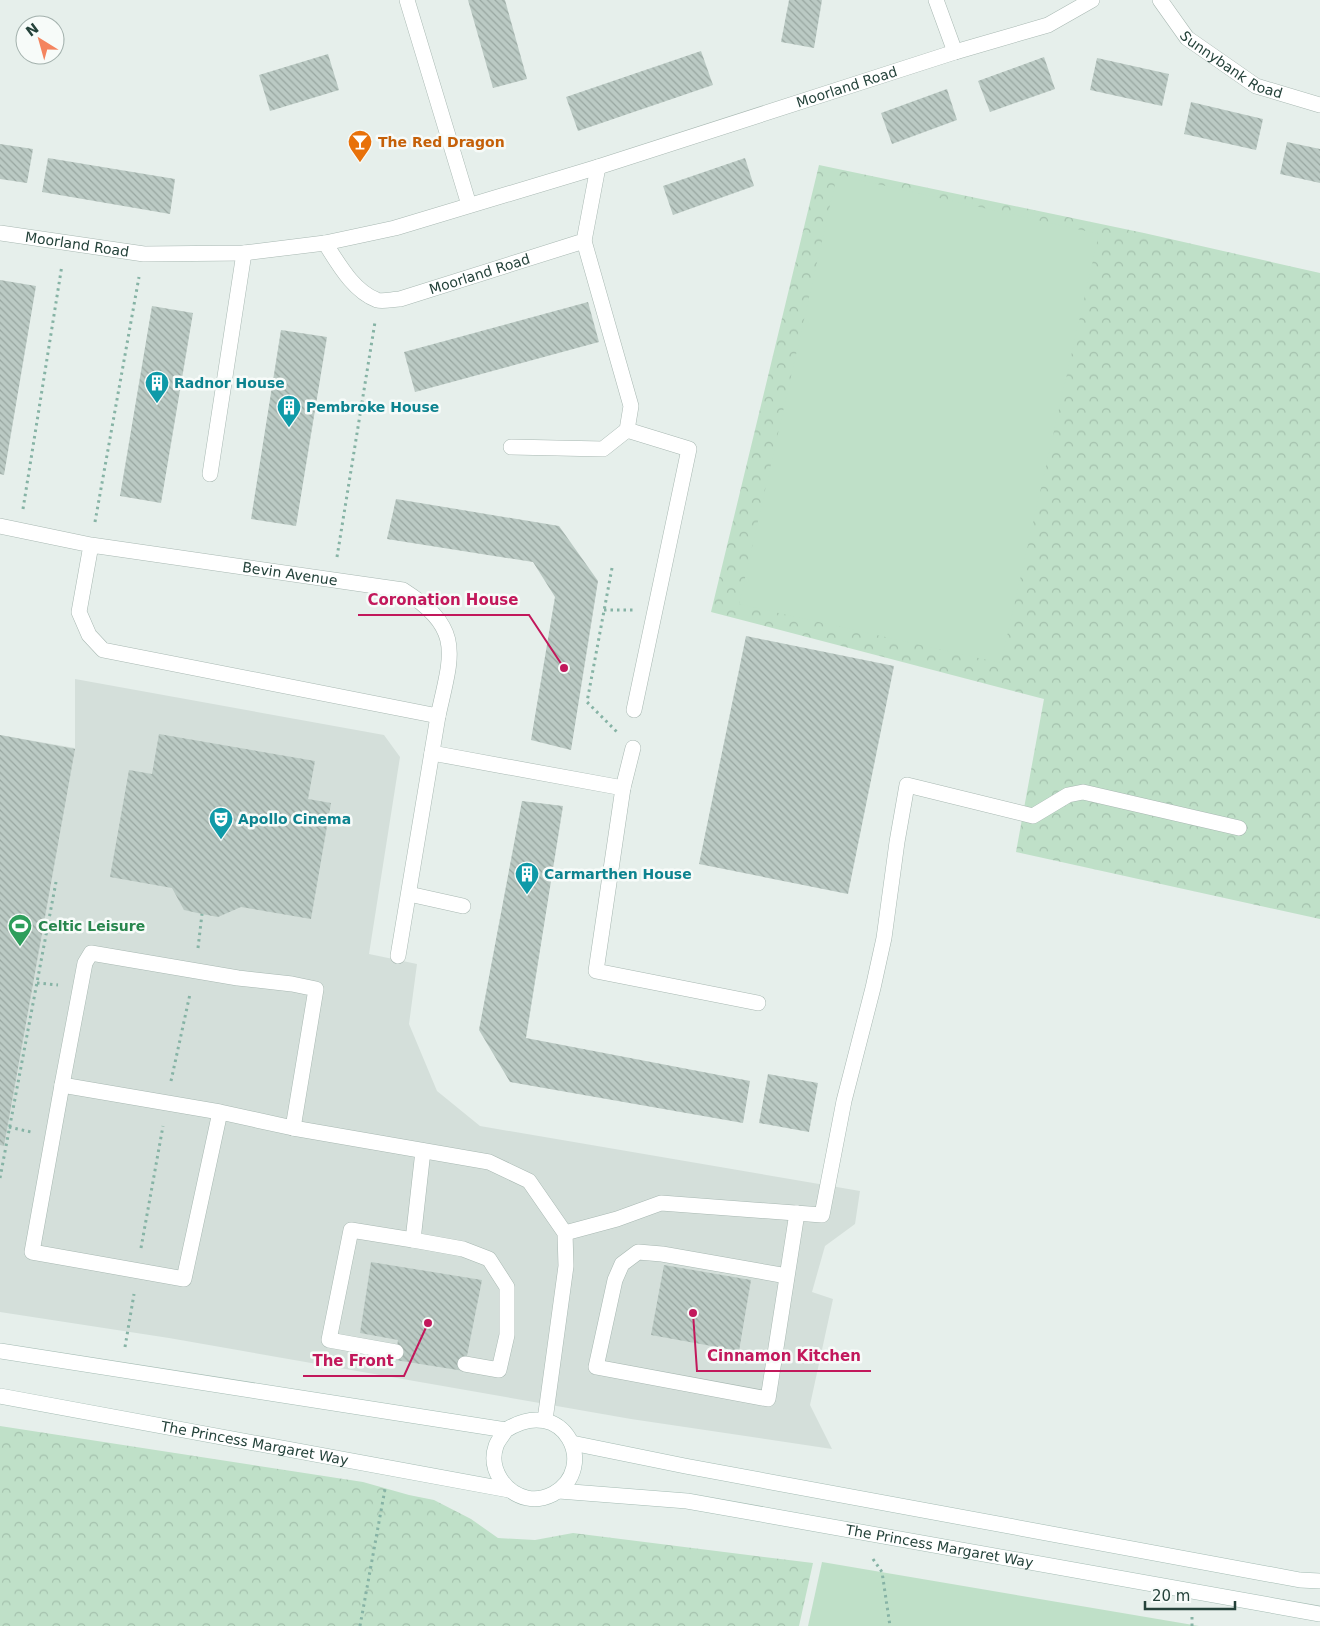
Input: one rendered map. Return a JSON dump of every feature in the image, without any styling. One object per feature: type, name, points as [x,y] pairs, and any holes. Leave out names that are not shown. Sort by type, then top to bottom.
[{"type":"street","points":[[407,0],[470,205]]},
{"type":"street","points":[[936,0],[955,52]]},
{"type":"street","name":"Moorland Road","points":[[0,233],[144,254],[244,253],[325,243],[395,228],[598,167],[955,52],[1048,25],[1092,0]]},
{"type":"street","name":"Sunnybank Road","points":[[1160,0],[1187,38],[1256,86],[1320,105]]},
{"type":"street","points":[[511,448],[603,448],[628,430],[632,406],[584,241],[598,167]]},
{"type":"street","name":"Moorland Road","points":[[378,300],[400,299],[584,241]]},
{"type":"street","points":[[325,243],[344,273],[363,292],[378,300]]},
{"type":"street","points":[[210,474],[244,253]]},
{"type":"street","points":[[628,430],[689,449],[634,710]]},
{"type":"street","name":"Bevin Avenue","points":[[0,526],[90,545],[403,590],[423,603],[440,620],[449,641],[449,666],[438,716],[398,956]]},
{"type":"street","points":[[90,545],[80,612],[89,635],[103,650],[438,716]]},
{"type":"street","points":[[633,748],[623,788],[596,971],[758,1003]]},
{"type":"street","points":[[432,753],[623,788]]},
{"type":"street","points":[[565,1233],[617,1219],[661,1203],[822,1215],[844,1101],[884,938],[907,785],[1033,816],[1068,795],[1083,792],[1239,828]]},
{"type":"street","points":[[409,894],[462,906]]},
{"type":"street","points":[[220,1112],[184,1279],[32,1252],[85,963],[91,953],[316,989],[294,1128]]},
{"type":"street","points":[[62,1085],[489,1162],[529,1181],[565,1233],[566,1266],[545,1420]]},
{"type":"street","points":[[413,1240],[423,1151]]},
{"type":"street","points":[[787,1276],[662,1254],[638,1252],[622,1264],[615,1280],[596,1367],[768,1399],[797,1213]]},
{"type":"street","points":[[396,1352],[329,1340],[352,1230],[463,1249],[489,1259],[507,1287],[507,1335],[499,1370],[465,1364]]},
{"type":"street","points":[[0,1351],[506,1430]]},
{"type":"street","name":"The Princess Margaret Way","points":[[0,1396],[509,1490],[520,1496],[533,1499],[547,1497],[559,1490],[687,1500],[1320,1614]]},
{"type":"street","points":[[509,1490],[500,1480],[494,1460],[496,1446],[506,1430],[518,1422],[532,1419],[545,1420],[557,1426],[572,1443],[575,1457],[574,1468],[568,1481],[559,1490]]},
{"type":"street","points":[[572,1443],[684,1466],[1281,1577],[1320,1581]]},
{"type":"path","points":[[19,529],[66,242]]},
{"type":"path","points":[[90,545],[144,254]]},
{"type":"path","points":[[334,580],[378,300]]},
{"type":"path","points":[[612,568],[587,702],[633,748]]},
{"type":"path","points":[[0,1178],[56,882]]},
{"type":"path","points":[[122,1370],[137,1271],[167,1103],[195,971],[202,914]]},
{"type":"path","points":[[360,1626],[389,1468]]},
{"type":"path","points":[[872,1557],[882,1572],[890,1626]]},
{"type":"shaded area","points":[[75,679],[384,735],[400,757],[369,954],[417,964],[409,1024],[437,1091],[480,1126],[860,1191],[855,1224],[825,1246],[812,1292],[833,1299],[810,1405],[832,1449],[631,1419],[169,1338],[0,1312],[0,735],[75,748]]},
{"type":"green space","points":[[819,165],[1144,233],[1320,273],[1320,919],[1016,852],[1044,699],[711,612]]},
{"type":"green space","points":[[837,175],[1099,234],[1001,663],[739,604]]},
{"type":"green space","points":[[0,1426],[363,1482],[434,1500],[471,1519],[498,1538],[535,1540],[573,1533],[813,1563],[799,1626],[0,1626]]},
{"type":"green space","points":[[822,1562],[1199,1626],[808,1626]]},
{"type":"building","points":[[468,0],[505,0],[527,79],[493,88]]},
{"type":"building","points":[[789,0],[822,0],[814,48],[781,42]]},
{"type":"building","points":[[701,51],[713,85],[578,131],[566,97]]},
{"type":"building","points":[[328,54],[339,90],[270,111],[259,75]]},
{"type":"building","points":[[1044,57],[1055,89],[990,112],[978,81]]},
{"type":"building","points":[[1097,58],[1169,74],[1162,106],[1090,90]]},
{"type":"building","points":[[947,89],[957,120],[892,144],[881,113]]},
{"type":"building","points":[[1191,102],[1263,119],[1256,150],[1184,134]]},
{"type":"building","points":[[1287,142],[1320,149],[1320,183],[1280,174]]},
{"type":"building","points":[[0,144],[33,149],[27,183],[0,179]]},
{"type":"building","points":[[48,158],[175,179],[170,214],[42,192]]},
{"type":"building","points":[[745,158],[754,186],[673,215],[663,186]]},
{"type":"building","points":[[0,280],[36,286],[4,475],[0,474]]},
{"type":"building","points":[[588,302],[599,342],[415,392],[404,352]]},
{"type":"building","name":"Radnor House","points":[[152,306],[193,313],[161,503],[120,496]]},
{"type":"building","name":"Pembroke House","points":[[281,330],[327,337],[296,526],[251,519]]},
{"type":"building","points":[[396,499],[559,526],[598,581],[571,750],[531,740],[555,597],[533,562],[387,539]]},
{"type":"building","points":[[746,636],[894,666],[848,894],[699,864]]},
{"type":"building","name":"Apollo Cinema","points":[[159,734],[315,761],[308,799],[331,803],[311,919],[241,907],[218,917],[202,914],[184,910],[172,888],[110,877],[129,770],[152,774]]},
{"type":"building","name":"Celtic Leisure","points":[[0,735],[75,749],[4,1146],[0,1145]]},
{"type":"building","name":"Carmarthen House","points":[[522,801],[563,806],[526,1038],[750,1081],[743,1123],[510,1082],[479,1030]]},
{"type":"building","points":[[768,1074],[818,1083],[809,1132],[759,1123]]},
{"type":"building","points":[[371,1262],[482,1280],[464,1371],[395,1360],[398,1340],[360,1333]]},
{"type":"building","points":[[664,1265],[751,1280],[739,1351],[651,1335]]},
{"type":"place","name":"The Red Dragon","points":[[360,163]]},
{"type":"place","name":"Radnor House","points":[[157,404]]},
{"type":"place","name":"Pembroke House","points":[[289,428]]},
{"type":"place","name":"Coronation House","points":[[564,668]]},
{"type":"place","name":"Apollo Cinema","points":[[221,840]]},
{"type":"place","name":"Carmarthen House","points":[[527,895]]},
{"type":"place","name":"Celtic Leisure","points":[[20,947]]},
{"type":"place","name":"Cinnamon Kitchen","points":[[693,1313]]},
{"type":"place","name":"The Front","points":[[428,1323]]}]
